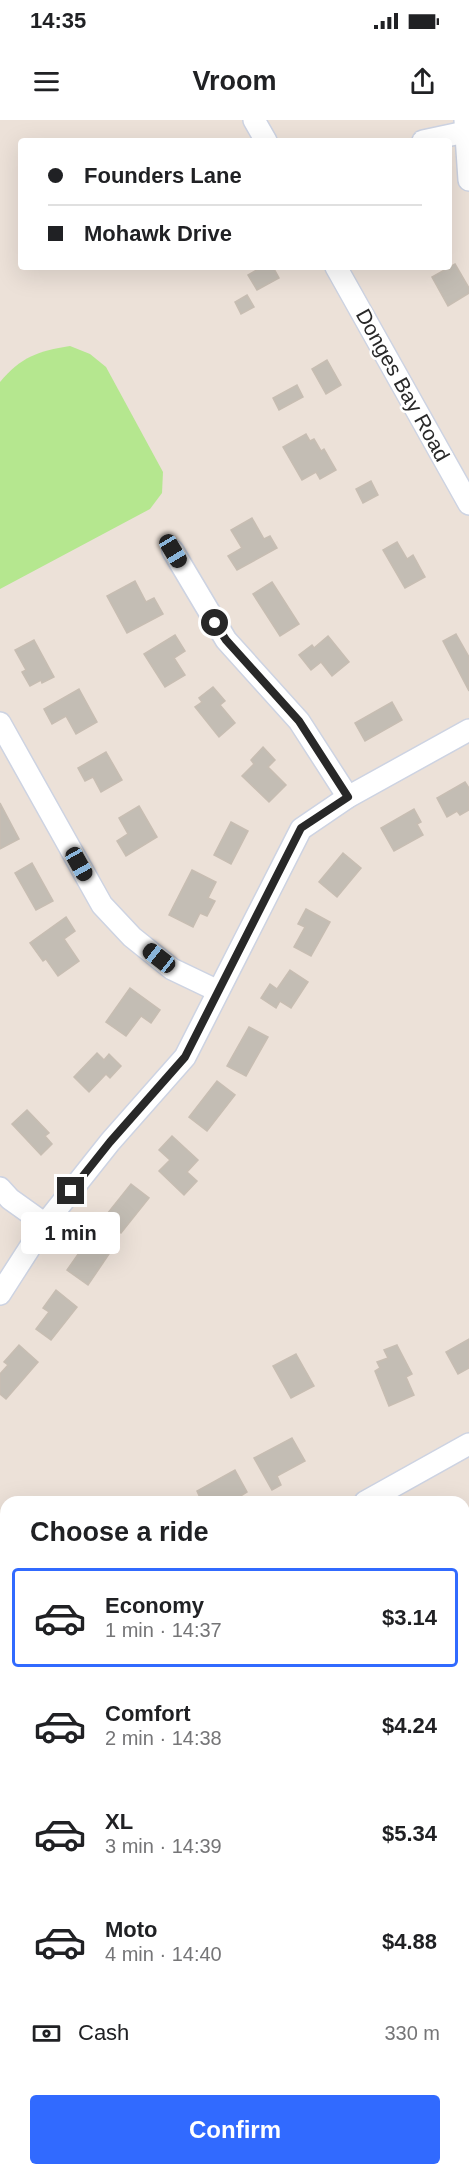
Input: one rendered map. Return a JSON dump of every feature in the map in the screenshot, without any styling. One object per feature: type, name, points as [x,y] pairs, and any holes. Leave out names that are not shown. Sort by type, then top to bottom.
[{"type":"street","points":[[254,120],[264,138]]},
{"type":"street","points":[[431,138],[465,126],[469,180]]},
{"type":"street","name":"Donges Bay Road","points":[[338,270],[469,504]]},
{"type":"street","points":[[173,551],[226,640],[299,721],[348,797]]},
{"type":"street","points":[[0,723],[102,904],[132,937],[172,969],[218,991]]},
{"type":"street","points":[[0,1294],[45,1224],[110,1142],[185,1057],[301,828],[348,797],[469,730]]},
{"type":"street","points":[[0,1188],[45,1224]]},
{"type":"street","points":[[376,1496],[469,1444]]},
{"type":"green space","points":[[70,346],[90,354],[106,367],[163,472],[162,493],[150,509],[0,589],[0,382],[15,367],[31,356]]},
{"type":"building","points":[[455,264],[469,288],[469,293],[448,306],[432,277],[444,270],[452,270],[452,266]]},
{"type":"building","points":[[257,270],[275,270],[279,278],[257,290],[248,275]]},
{"type":"building","points":[[247,295],[254,307],[241,314],[235,302]]},
{"type":"building","points":[[327,360],[341,385],[326,394],[312,369]]},
{"type":"building","points":[[297,385],[303,397],[279,410],[273,398]]},
{"type":"building","points":[[306,434],[310,441],[314,439],[321,451],[324,449],[336,470],[320,479],[316,472],[302,480],[283,447]]},
{"type":"building","points":[[371,481],[378,495],[363,503],[356,489]]},
{"type":"building","points":[[252,518],[264,539],[270,536],[277,548],[237,570],[228,556],[242,548],[231,530]]},
{"type":"building","points":[[397,542],[407,559],[413,555],[425,577],[405,588],[383,550]]},
{"type":"building","points":[[135,581],[146,602],[154,598],[163,614],[127,633],[107,596]]},
{"type":"building","points":[[272,582],[299,624],[280,636],[253,594]]},
{"type":"building","points":[[456,634],[469,657],[469,691],[443,641]]},
{"type":"building","points":[[175,635],[185,651],[174,658],[185,675],[165,687],[144,654]]},
{"type":"building","points":[[328,636],[349,662],[332,676],[321,662],[311,670],[299,655],[312,645],[314,648]]},
{"type":"building","points":[[34,640],[54,677],[30,686],[22,672],[26,670],[15,650]]},
{"type":"building","points":[[213,687],[225,701],[220,705],[235,723],[219,737],[195,707],[202,702],[199,698]]},
{"type":"building","points":[[79,689],[97,722],[76,734],[66,716],[52,724],[44,709]]},
{"type":"building","points":[[392,702],[402,720],[365,741],[355,723]]},
{"type":"building","points":[[263,747],[275,760],[268,767],[286,785],[269,802],[242,776],[254,764],[251,760]]},
{"type":"building","points":[[106,752],[122,780],[101,792],[93,777],[85,781],[78,768]]},
{"type":"building","points":[[465,782],[469,788],[469,810],[460,815],[457,811],[447,817],[437,798]]},
{"type":"building","points":[[0,803],[19,839],[0,849]]},
{"type":"building","points":[[139,806],[157,837],[126,856],[117,841],[128,834],[119,818]]},
{"type":"building","points":[[414,809],[421,822],[417,824],[423,835],[394,851],[381,828]]},
{"type":"building","points":[[231,822],[248,831],[231,864],[214,855]]},
{"type":"building","points":[[343,853],[361,868],[337,897],[319,882]]},
{"type":"building","points":[[32,863],[53,901],[36,910],[15,873]]},
{"type":"building","points":[[192,870],[216,882],[208,898],[215,901],[207,916],[200,913],[193,927],[169,915]]},
{"type":"building","points":[[306,909],[330,922],[311,956],[294,947],[305,927],[298,924]]},
{"type":"building","points":[[66,917],[75,931],[64,939],[79,961],[58,976],[46,959],[43,961],[30,943]]},
{"type":"building","points":[[290,970],[308,982],[291,1008],[280,1001],[276,1008],[261,998],[270,984],[277,989]]},
{"type":"building","points":[[130,988],[160,1010],[151,1023],[141,1016],[126,1036],[106,1022]]},
{"type":"building","points":[[249,1027],[268,1037],[246,1076],[227,1066]]},
{"type":"building","points":[[97,1053],[104,1060],[109,1054],[121,1066],[110,1078],[106,1074],[89,1092],[74,1077]]},
{"type":"building","points":[[217,1081],[235,1095],[207,1131],[189,1117]]},
{"type":"building","points":[[27,1110],[49,1133],[45,1136],[52,1144],[41,1155],[12,1124]]},
{"type":"building","points":[[172,1136],[198,1160],[187,1172],[197,1181],[184,1195],[159,1171],[170,1160],[159,1150]]},
{"type":"building","points":[[131,1184],[149,1198],[121,1233],[103,1219]]},
{"type":"building","points":[[88,1240],[109,1254],[88,1285],[67,1270]]},
{"type":"building","points":[[56,1290],[77,1307],[51,1340],[36,1329],[49,1312],[43,1308]]},
{"type":"building","points":[[469,1339],[469,1368],[458,1374],[446,1352]]},
{"type":"building","points":[[19,1345],[38,1362],[6,1399],[0,1394],[0,1374],[8,1365],[4,1362]]},
{"type":"building","points":[[397,1345],[412,1374],[406,1377],[414,1395],[389,1406],[375,1371],[380,1368],[377,1362],[388,1358],[384,1350]]},
{"type":"building","points":[[296,1354],[314,1386],[291,1398],[273,1366]]},
{"type":"building","points":[[292,1438],[305,1461],[277,1476],[281,1485],[272,1490],[254,1458]]},
{"type":"building","points":[[235,1470],[247,1492],[241,1496],[199,1496],[197,1491]]},
{"type":"route","points":[[71,1191],[110,1142],[185,1057],[301,828],[348,797],[299,721],[226,640],[215,623]]}]
